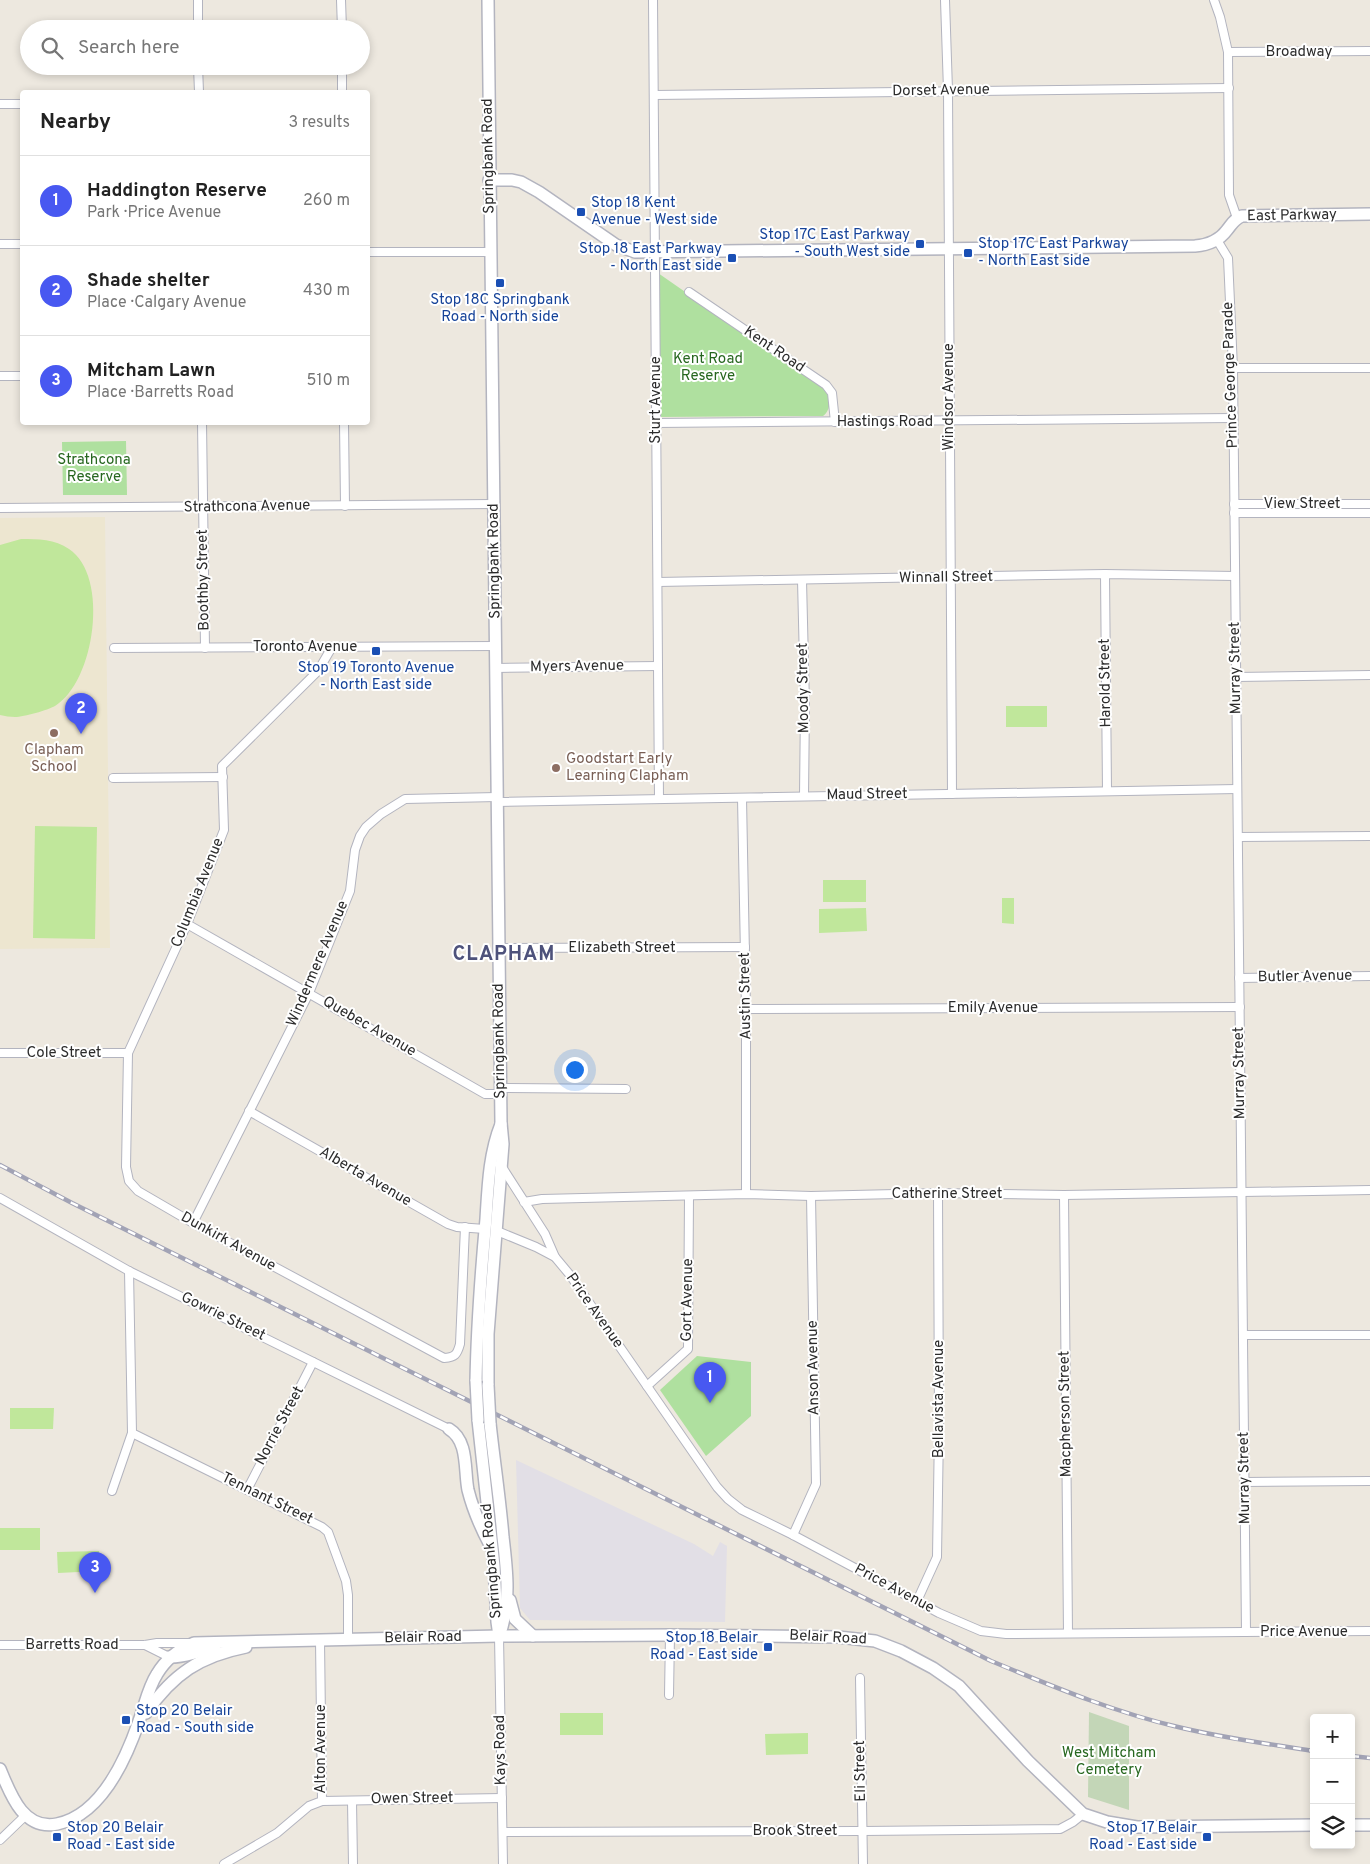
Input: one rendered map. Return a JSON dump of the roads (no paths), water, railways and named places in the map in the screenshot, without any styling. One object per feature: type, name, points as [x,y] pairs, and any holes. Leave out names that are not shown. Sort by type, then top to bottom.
[{"type":"main road","name":"Springbank Road","points":[[488,0],[501,1123],[503,1144],[491,1284],[488,1334],[488,1385],[490,1423],[501,1511],[507,1589],[505,1621],[499,1636]]},
{"type":"main road","points":[[489,180],[521,182],[539,192],[621,248],[635,252],[1202,246],[1216,240]]},
{"type":"main road","name":"East Parkway","points":[[1216,240],[1227,231],[1237,218],[1249,216],[1370,214]]},
{"type":"main road","name":"Springbank Road","points":[[499,1636],[478,1420],[476,1381],[477,1330],[493,1143],[501,1123]]},
{"type":"main road","points":[[485,1229],[497,1231]]},
{"type":"main road","points":[[449,1429],[460,1440],[468,1490],[479,1525],[492,1549]]},
{"type":"main road","points":[[465,1462],[481,1447]]},
{"type":"main road","points":[[507,1589],[516,1619],[533,1636]]},
{"type":"main road","name":"Belair Road","points":[[0,1769],[13,1801],[32,1820],[50,1826],[69,1822],[85,1812],[109,1785],[126,1756],[149,1689],[156,1675],[169,1657],[194,1643],[499,1636],[670,1635],[856,1638],[875,1640],[901,1651],[933,1668],[959,1686],[1028,1761],[1083,1814],[1113,1824],[1136,1827],[1310,1825]]},
{"type":"main road","name":"Belair Road","points":[[139,1722],[175,1678],[200,1660],[232,1650],[275,1641]]},
{"type":"main road","points":[[169,1657],[185,1656],[205,1650],[232,1650]]},
{"type":"main road","points":[[1355,1825],[1370,1825]]},
{"type":"street","points":[[198,0],[198,20]]},
{"type":"street","points":[[341,0],[342,20]]},
{"type":"street","name":"Sturt Avenue","points":[[653,0],[659,799]]},
{"type":"street","name":"Windsor Avenue","points":[[945,0],[948,90],[952,794]]},
{"type":"street","points":[[1214,0],[1220,16],[1228,52],[1229,195],[1237,218]]},
{"type":"street","name":"Broadway","points":[[1228,52],[1370,51]]},
{"type":"street","points":[[198,75],[199,90]]},
{"type":"street","points":[[342,75],[342,90]]},
{"type":"street","name":"Dorset Avenue","points":[[654,94],[1229,88]]},
{"type":"street","points":[[0,104],[20,104]]},
{"type":"street","name":"Prince George Parade","points":[[1216,240],[1228,258],[1233,368],[1234,513]]},
{"type":"street","points":[[0,244],[20,244]]},
{"type":"street","points":[[370,252],[490,252]]},
{"type":"street","name":"Kent Road","points":[[690,292],[826,385],[832,393],[835,422]]},
{"type":"street","points":[[1233,368],[1370,368]]},
{"type":"street","points":[[0,376],[20,376]]},
{"type":"street","name":"Hastings Road","points":[[656,423],[1233,418]]},
{"type":"street","name":"Boothby Street","points":[[202,425],[205,648]]},
{"type":"street","points":[[344,425],[345,506]]},
{"type":"street","name":"Strathcona Avenue","points":[[0,508],[203,508],[494,504]]},
{"type":"street","name":"View Street","points":[[1234,504],[1370,504]]},
{"type":"street","name":"View Street","points":[[1234,513],[1370,513]]},
{"type":"street","name":"Murray Street","points":[[1234,513],[1246,1632]]},
{"type":"street","name":"Winnall Street","points":[[658,582],[1105,574],[1234,576]]},
{"type":"street","name":"Harold Street","points":[[1105,574],[1107,791]]},
{"type":"street","name":"Moody Street","points":[[802,580],[805,705],[804,796]]},
{"type":"street","name":"Toronto Avenue","points":[[114,648],[496,646]]},
{"type":"street","name":"Columbia Avenue","points":[[128,1053],[187,924],[224,830],[222,766],[318,671],[332,647]]},
{"type":"street","name":"Myers Avenue","points":[[496,668],[658,666]]},
{"type":"street","points":[[1236,677],[1370,675]]},
{"type":"street","points":[[113,778],[223,777]]},
{"type":"street","name":"Maud Street","points":[[498,799],[742,798],[1237,789]]},
{"type":"street","name":"Austin Street","points":[[742,798],[746,1008],[746,1194]]},
{"type":"street","name":"Windermere Avenue","points":[[193,1223],[309,993],[350,892],[355,850],[366,826],[394,804],[405,799],[498,799]]},
{"type":"street","points":[[1238,837],[1370,836]]},
{"type":"street","name":"Quebec Avenue","points":[[187,924],[485,1094],[501,1091],[626,1089]]},
{"type":"street","name":"Elizabeth Street","points":[[499,948],[745,947]]},
{"type":"street","name":"Butler Avenue","points":[[1239,978],[1370,976]]},
{"type":"street","name":"Emily Avenue","points":[[746,1008],[1240,1007]]},
{"type":"street","name":"Cole Street","points":[[0,1053],[128,1053]]},
{"type":"street","name":"Dunkirk Avenue","points":[[128,1053],[126,1168],[129,1181],[138,1191],[193,1223],[444,1358],[454,1357],[460,1344],[465,1227]]},
{"type":"street","name":"Alberta Avenue","points":[[250,1111],[448,1224],[485,1229]]},
{"type":"street","name":"Price Avenue","points":[[502,1167],[545,1234],[555,1258]]},
{"type":"street","name":"Catherine Street","points":[[524,1202],[542,1198],[746,1194],[811,1196],[938,1193],[1064,1194],[1370,1190]]},
{"type":"street","name":"Bellavista Avenue","points":[[917,1601],[937,1557],[940,1430],[938,1193]]},
{"type":"street","name":"Macpherson Street","points":[[1064,1194],[1068,1633]]},
{"type":"street","name":"Gort Avenue","points":[[648,1386],[688,1349],[689,1196]]},
{"type":"street","name":"Anson Avenue","points":[[793,1535],[816,1484],[811,1196]]},
{"type":"street","name":"Gowrie Street","points":[[0,1198],[128,1271],[449,1429]]},
{"type":"street","name":"Price Avenue","points":[[497,1231],[536,1247],[555,1258],[570,1275],[717,1488],[728,1499],[742,1510],[939,1613],[982,1631],[1006,1634],[1370,1632]]},
{"type":"street","points":[[112,1491],[132,1433],[128,1271]]},
{"type":"street","points":[[1243,1335],[1370,1335]]},
{"type":"street","name":"Norrie Street","points":[[247,1490],[313,1362]]},
{"type":"street","name":"Tennant Street","points":[[132,1433],[322,1526],[328,1532],[346,1581],[348,1595],[348,1639]]},
{"type":"street","points":[[1245,1482],[1370,1481]]},
{"type":"street","points":[[668,1695],[670,1635]]},
{"type":"street","name":"Kays Road","points":[[499,1636],[503,1864]]},
{"type":"street","name":"Alton Avenue","points":[[224,1864],[278,1833],[308,1806],[322,1801],[320,1640]]},
{"type":"street","name":"Barretts Road","points":[[0,1645],[194,1643]]},
{"type":"street","name":"Barretts Road","points":[[145,1645],[169,1657]]},
{"type":"street","name":"Eli Street","points":[[860,1678],[863,1864]]},
{"type":"street","name":"Owen Street","points":[[322,1801],[502,1798]]},
{"type":"street","points":[[352,1801],[353,1864]]},
{"type":"street","name":"Brook Street","points":[[503,1832],[862,1832],[1060,1829],[1083,1814]]},
{"type":"street","points":[[0,1840],[26,1815]]},
{"type":"railway","points":[[0,1165],[72,1203],[991,1661],[1083,1698],[1154,1721],[1212,1734],[1310,1750]]},
{"type":"railway","points":[[1355,1756],[1370,1758]]},
{"type":"place","name":"Stop 18 Kent Avenue - West side","points":[[581,212]]},
{"type":"place","name":"Stop 17C East Parkway - South West side","points":[[920,244]]},
{"type":"place","name":"Stop 17C East Parkway - North East side","points":[[968,253]]},
{"type":"place","name":"Stop 18 East Parkway - North East side","points":[[732,258]]},
{"type":"place","name":"Stop 18C Springbank Road - North side","points":[[500,283]]},
{"type":"place","name":"Stop 19 Toronto Avenue - North East side","points":[[376,651]]},
{"type":"place","name":"Clapham School","points":[[54,733]]},
{"type":"place","name":"Shade shelter","points":[[81,734]]},
{"type":"place","name":"Goodstart Early Learning Clapham","points":[[556,768]]},
{"type":"place","name":"Haddington Reserve","points":[[710,1403]]},
{"type":"place","name":"Mitcham Lawn","points":[[95,1593]]},
{"type":"place","name":"Stop 18 Belair Road - East side","points":[[768,1647]]},
{"type":"place","name":"Stop 20 Belair Road - South side","points":[[126,1720]]},
{"type":"place","name":"Stop 20 Belair Road - East side","points":[[57,1837]]},
{"type":"place","name":"Stop 17 Belair Road - East side","points":[[1207,1837]]},
{"type":"district","name":"CLAPHAM","points":[[504,955]]},
{"type":"park label","name":"Kent Road Reserve","points":[[708,368]]},
{"type":"park label","name":"Strathcona Reserve","points":[[94,468]]},
{"type":"park label","name":"West Mitcham Cemetery","points":[[1109,1762]]}]
